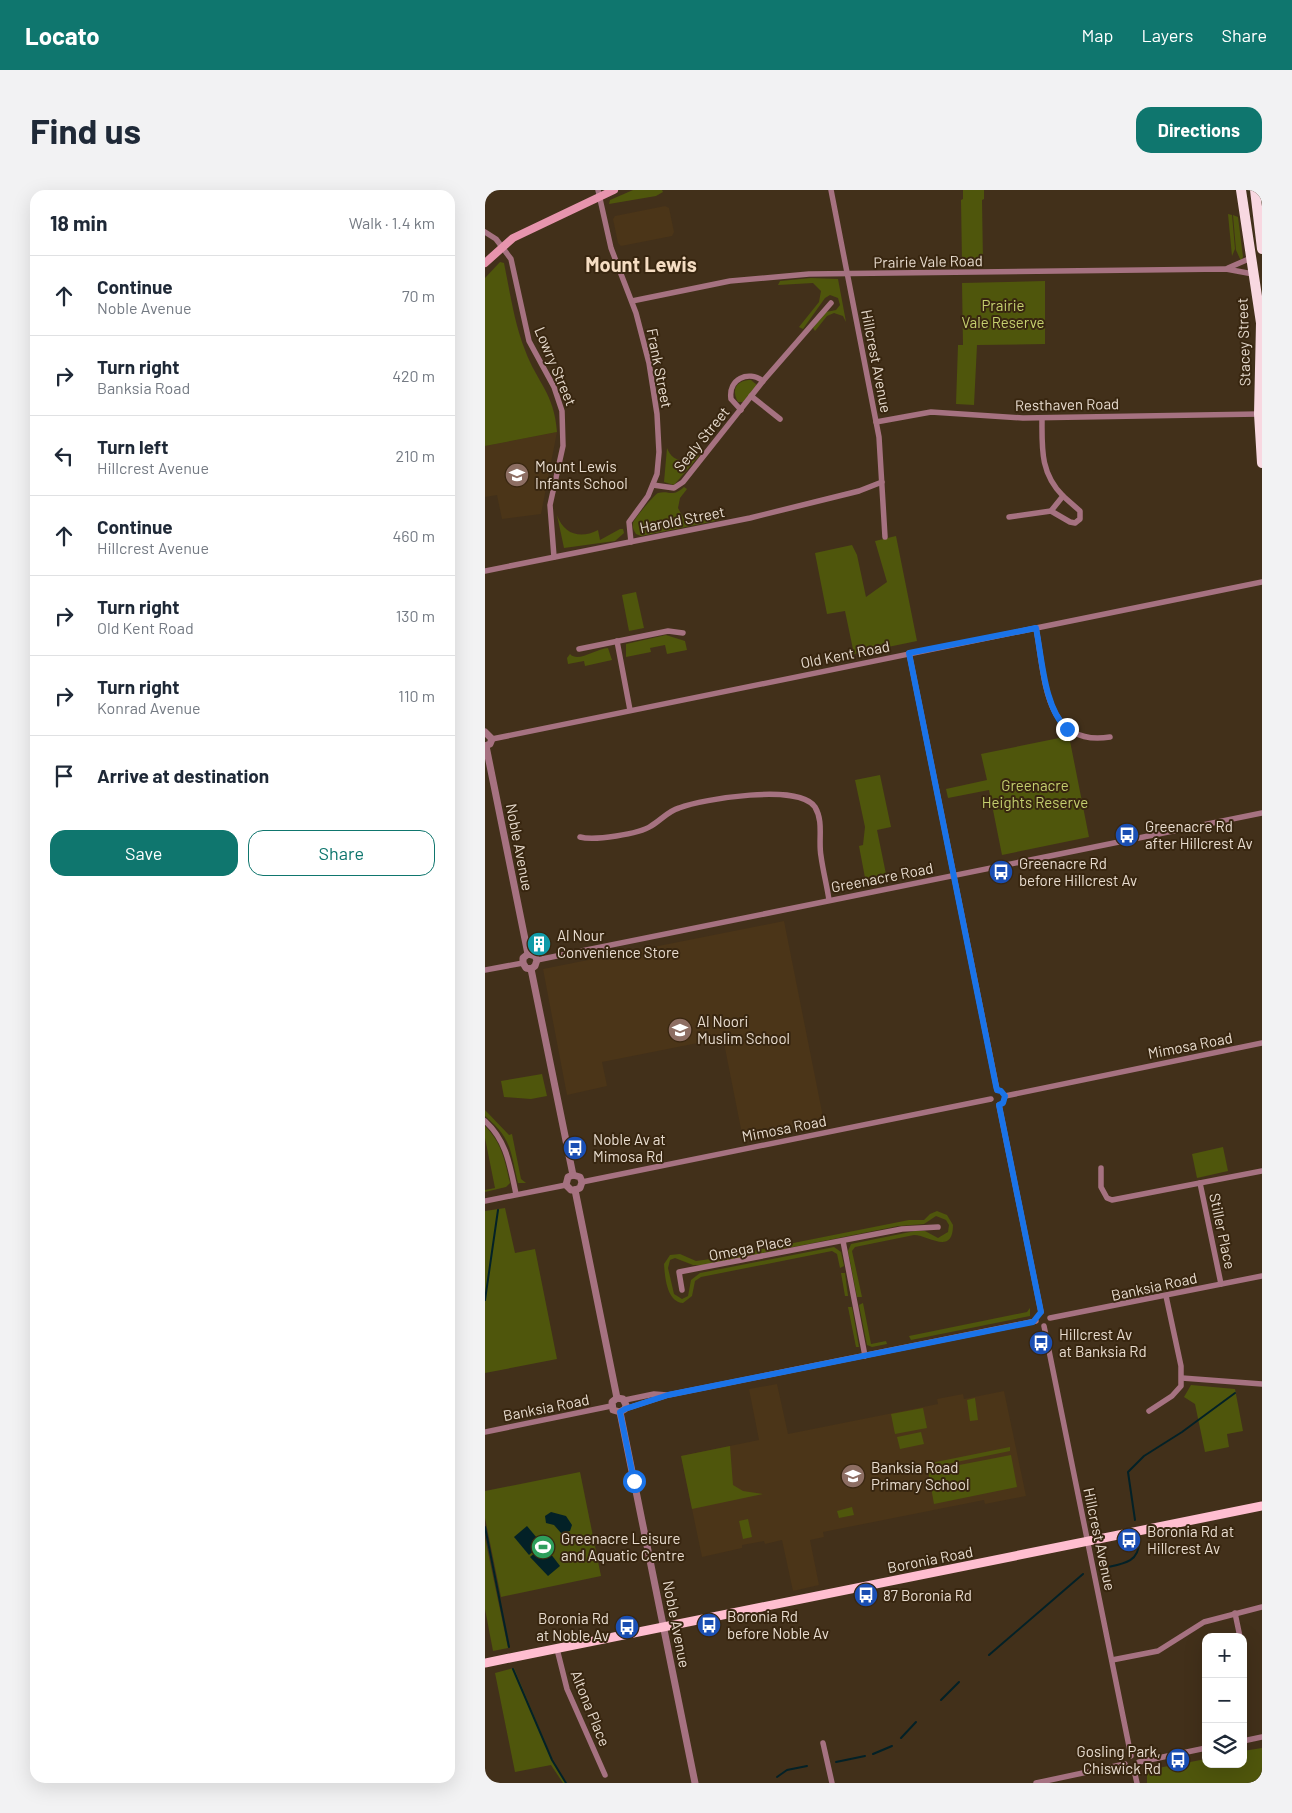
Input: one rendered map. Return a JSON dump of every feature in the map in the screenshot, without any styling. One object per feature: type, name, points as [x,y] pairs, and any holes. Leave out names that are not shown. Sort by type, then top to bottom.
[{"type":"highway","name":"Stacey Street","points":[[1241,190],[1261,323],[1262,370],[1259,414],[1262,463]]},
{"type":"highway","points":[[1255,190],[1262,249]]},
{"type":"main road","points":[[485,263],[502,246],[518,235],[599,193],[614,190]]},
{"type":"main road","name":"Boronia Road","points":[[485,1663],[1262,1506]]},
{"type":"street","name":"Hillcrest Avenue","points":[[831,190],[876,422],[885,538]]},
{"type":"street","name":"Frank Street","points":[[599,193],[611,248],[632,301],[649,363],[657,414],[659,458],[653,485],[646,501],[629,522],[631,542]]},
{"type":"street","points":[[485,232],[493,236],[502,246]]},
{"type":"street","name":"Lowry Street","points":[[502,246],[512,263],[529,341],[554,387],[563,417],[563,446],[550,505],[554,557]]},
{"type":"street","name":"Prairie Vale Road","points":[[1226,269],[1251,258]]},
{"type":"street","name":"Prairie Vale Road","points":[[632,301],[730,281],[847,273],[1226,269],[1253,274]]},
{"type":"street","name":"Sealy Street","points":[[653,485],[669,489],[679,486],[751,396],[831,302]]},
{"type":"street","name":"Sealy Street","points":[[741,410],[731,399],[731,390],[735,383],[745,376],[755,377],[763,382]]},
{"type":"street","points":[[751,396],[780,419]]},
{"type":"street","name":"Resthaven Road","points":[[876,422],[931,412],[1042,418],[1259,414]]},
{"type":"street","points":[[1009,518],[1051,511],[1070,522],[1075,523],[1080,519],[1080,511],[1053,484],[1044,466],[1042,418]]},
{"type":"street","name":"Harold Street","points":[[485,572],[787,510],[859,491],[882,482]]},
{"type":"street","points":[[1051,511],[1063,496]]},
{"type":"street","name":"Old Kent Road","points":[[492,739],[1262,582]]},
{"type":"street","points":[[1036,628],[1051,706],[1059,721],[1067,729],[1080,737],[1090,739],[1110,737]]},
{"type":"street","points":[[579,649],[668,631],[683,633]]},
{"type":"street","points":[[617,641],[630,710]]},
{"type":"street","points":[[909,653],[997,1090]]},
{"type":"street","points":[[485,732],[492,739],[486,746]]},
{"type":"street","name":"Noble Avenue","points":[[486,746],[528,954]]},
{"type":"street","points":[[580,837],[595,839],[646,829],[679,808],[718,800],[757,794],[805,800],[812,804],[817,813],[821,832],[820,854],[829,900]]},
{"type":"street","name":"Greenacre Road","points":[[537,960],[1262,813]]},
{"type":"street","points":[[485,970],[523,962],[528,954],[535,956],[537,960],[535,966],[531,969]]},
{"type":"street","points":[[523,962],[526,968],[531,969]]},
{"type":"street","points":[[531,969],[573,1175]]},
{"type":"street","name":"Mimosa Road","points":[[1005,1096],[1262,1043]]},
{"type":"street","points":[[997,1090],[1001,1091],[1005,1096],[1003,1103],[999,1105]]},
{"type":"street","points":[[997,1090],[992,1092],[991,1100],[999,1105]]},
{"type":"street","name":"Mimosa Road","points":[[582,1182],[991,1100]]},
{"type":"street","points":[[999,1105],[1041,1312]]},
{"type":"street","points":[[485,1121],[498,1134],[503,1143],[516,1194]]},
{"type":"street","name":"Stiller Place","points":[[1101,1168],[1101,1186],[1108,1202],[1262,1171]]},
{"type":"street","points":[[566,1185],[568,1177],[573,1175],[579,1177],[582,1182],[579,1188],[575,1190]]},
{"type":"street","name":"Stiller Place","points":[[1200,1183],[1221,1284]]},
{"type":"street","points":[[485,1201],[566,1185]]},
{"type":"street","points":[[566,1185],[571,1190],[575,1190]]},
{"type":"street","points":[[575,1190],[621,1399]]},
{"type":"street","name":"Omega Place","points":[[682,1290],[679,1272],[910,1228],[938,1227]]},
{"type":"street","points":[[843,1241],[865,1356]]},
{"type":"street","name":"Banksia Road","points":[[1050,1318],[1262,1276]]},
{"type":"street","points":[[1149,1411],[1178,1392],[1182,1378],[1166,1296]]},
{"type":"street","points":[[1041,1312],[1046,1312],[1050,1318],[1049,1322],[1044,1326],[1040,1326],[1036,1321],[1037,1314],[1041,1312]]},
{"type":"street","points":[[668,1395],[654,1394],[621,1399],[612,1402],[611,1406],[615,1412],[623,1411],[668,1395],[1036,1321]]},
{"type":"street","name":"Hillcrest Avenue","points":[[1044,1326],[1131,1756]]},
{"type":"street","points":[[1182,1378],[1262,1384]]},
{"type":"street","name":"Noble Avenue","points":[[621,1399],[695,1783]]},
{"type":"street","name":"Banksia Road","points":[[485,1432],[611,1406]]},
{"type":"street","points":[[1112,1660],[1158,1651],[1204,1622],[1262,1607]]},
{"type":"street","points":[[1235,1613],[1239,1633]]},
{"type":"street","name":"Altona Place","points":[[557,1649],[567,1690],[605,1775]]},
{"type":"street","points":[[1247,1740],[1262,1737]]},
{"type":"street","points":[[823,1743],[831,1783]]},
{"type":"street","points":[[1137,1783],[1134,1770],[1139,1762],[1202,1749]]},
{"type":"street","points":[[1125,1764],[1131,1756],[1137,1758],[1139,1762]]},
{"type":"street","points":[[1125,1764],[1127,1768],[1134,1770]]},
{"type":"street","points":[[1036,1783],[1125,1764]]},
{"type":"shaded area","points":[[665,206],[669,208],[674,232],[672,236],[621,246],[618,243],[613,219],[615,216]]},
{"type":"shaded area","name":"Mount Lewis Infants School","points":[[557,432],[541,514],[502,519],[497,495],[485,497],[485,446]]},
{"type":"shaded area","name":"Al Noori Muslim School","points":[[784,921],[824,1122],[743,1139],[723,1038],[602,1062],[607,1086],[567,1095],[543,969]]},
{"type":"shaded area","name":"Banksia Road Primary School","points":[[777,1384],[788,1434],[938,1404],[937,1399],[963,1394],[964,1399],[1004,1391],[1026,1496],[985,1504],[984,1500],[823,1532],[824,1537],[810,1540],[819,1585],[793,1591],[782,1540],[765,1544],[764,1541],[742,1545],[742,1548],[702,1557],[681,1456],[759,1440],[749,1389]]},
{"type":"green space","points":[[633,190],[662,190],[663,192],[656,196],[609,204],[610,200]]},
{"type":"green space","name":"Prairie Vale Reserve","points":[[963,190],[984,190],[984,199],[982,200],[983,262],[962,262],[961,200],[963,199]]},
{"type":"green space","points":[[1228,214],[1232,215],[1235,249],[1232,256]]},
{"type":"green space","points":[[1233,215],[1238,217],[1243,257],[1241,261],[1236,250]]},
{"type":"green space","points":[[500,262],[504,263],[521,339],[549,397],[557,432],[485,446],[485,278]]},
{"type":"green space","points":[[811,278],[838,279],[846,322],[843,316],[834,313],[827,316],[815,331],[813,328],[826,312],[836,310],[840,305],[838,298],[830,295],[825,298],[803,329],[799,327],[819,302],[821,291],[813,283],[778,285],[780,281]]},
{"type":"green space","name":"Prairie Vale Reserve","points":[[1045,281],[1045,344],[977,345],[974,405],[956,404],[958,345],[963,345],[962,283]]},
{"type":"green space","points":[[746,380],[751,380],[757,385],[743,402],[738,402],[735,394],[736,386]]},
{"type":"green space","points":[[667,448],[672,456],[680,460],[688,459],[696,454],[699,456],[674,485],[664,482]]},
{"type":"green space","points":[[684,487],[687,489],[680,498],[678,508],[684,519],[697,521],[719,517],[720,520],[641,536],[636,534],[633,523],[656,494],[662,492],[674,493]]},
{"type":"green space","points":[[557,515],[560,522],[569,531],[585,534],[598,530],[600,540],[620,529],[623,529],[624,533],[615,541],[564,548]]},
{"type":"green space","points":[[896,536],[917,641],[854,654],[845,611],[827,614],[815,553],[852,545],[857,555],[866,597],[887,582],[875,541]]},
{"type":"green space","points":[[636,592],[644,628],[629,631],[622,595]]},
{"type":"green space","points":[[666,635],[685,641],[687,650],[667,654],[665,645],[650,648],[651,652],[626,657],[626,644]]},
{"type":"green space","points":[[608,648],[612,660],[585,666],[584,661],[568,664],[567,658],[570,654],[577,657]]},
{"type":"green space","name":"Greenacre Heights Reserve","points":[[1069,736],[1089,837],[1002,855],[989,790],[948,798],[946,789],[987,780],[981,754]]},
{"type":"green space","points":[[880,775],[891,827],[877,830],[887,879],[866,883],[859,846],[863,845],[865,827],[855,780]]},
{"type":"green space","points":[[542,1074],[547,1096],[531,1099],[504,1097],[501,1081]]},
{"type":"green space","points":[[485,1110],[509,1135],[512,1134],[521,1179],[526,1183],[518,1183],[509,1146],[494,1124],[485,1116]]},
{"type":"green space","points":[[485,1126],[499,1146],[510,1183],[506,1187],[485,1192],[485,1190],[495,1188],[485,1138]]},
{"type":"green space","points":[[1223,1147],[1228,1171],[1197,1178],[1192,1154]]},
{"type":"green space","points":[[505,1208],[515,1253],[535,1249],[557,1359],[485,1373],[485,1211]]},
{"type":"green space","points":[[937,1211],[947,1215],[953,1225],[949,1240],[939,1242],[914,1235],[855,1247],[852,1251],[862,1297],[857,1297],[848,1251],[851,1244],[915,1231],[925,1231],[938,1238],[948,1232],[949,1225],[946,1220],[936,1216],[924,1224],[898,1226],[704,1265],[693,1265],[675,1258],[670,1260],[668,1268],[674,1294],[682,1299],[688,1296],[691,1280],[700,1273],[834,1247],[841,1252],[844,1266],[840,1268],[837,1254],[832,1251],[701,1277],[695,1281],[692,1296],[683,1303],[673,1298],[668,1288],[664,1264],[670,1255],[680,1254],[696,1261],[718,1258],[909,1220],[924,1220],[930,1214]]},
{"type":"green space","points":[[841,1273],[845,1273],[848,1296],[845,1296]]},
{"type":"green space","points":[[863,1303],[871,1344],[886,1341],[887,1344],[872,1347],[867,1345],[859,1305]]},
{"type":"green space","points":[[848,1307],[852,1307],[859,1347],[856,1347]]},
{"type":"green space","points":[[1030,1308],[1030,1316],[911,1340],[909,1336],[1027,1312]]},
{"type":"green space","points":[[1191,1385],[1235,1389],[1243,1431],[1227,1434],[1229,1447],[1205,1452],[1195,1404],[1184,1397]]},
{"type":"green space","points":[[975,1398],[978,1420],[970,1421],[967,1400]]},
{"type":"green space","points":[[923,1408],[927,1428],[895,1434],[891,1414]]},
{"type":"green space","points":[[921,1432],[924,1444],[900,1449],[897,1437]]},
{"type":"green space","points":[[730,1446],[733,1485],[743,1491],[763,1494],[692,1509],[681,1456]]},
{"type":"green space","points":[[1010,1447],[1010,1451],[932,1467],[931,1463]]},
{"type":"green space","points":[[1011,1455],[1017,1487],[934,1504],[928,1471]]},
{"type":"green space","name":"Greenacre Leisure and Aquatic Centre","points":[[580,1472],[601,1576],[501,1597],[485,1518],[485,1491]]},
{"type":"green space","points":[[852,1507],[854,1515],[839,1518],[837,1511]]},
{"type":"green space","points":[[748,1519],[752,1537],[743,1539],[739,1521]]},
{"type":"green space","points":[[485,1538],[508,1648],[493,1651],[485,1609]]},
{"type":"green space","points":[[514,1668],[554,1763],[567,1783],[563,1783],[551,1765],[515,1772],[495,1673]]},
{"type":"green space","points":[[1262,1748],[1262,1783],[1147,1783],[1147,1770],[1202,1760],[1202,1768],[1247,1768],[1247,1750]]},
{"type":"water","points":[[551,1512],[566,1516],[572,1525],[570,1531],[561,1533],[554,1525],[546,1523],[545,1516]]},
{"type":"water","points":[[527,1526],[542,1544],[529,1555],[514,1537]]},
{"type":"water","points":[[544,1545],[560,1566],[548,1576],[530,1557]]},
{"type":"waterway","points":[[485,1300],[498,1210]]},
{"type":"waterway","points":[[1135,1520],[1128,1472],[1144,1456],[1182,1432],[1235,1393]]},
{"type":"waterway","points":[[485,1527],[509,1647]]},
{"type":"waterway","points":[[1103,1568],[1122,1564],[1132,1559],[1136,1555],[1139,1542]]},
{"type":"waterway","points":[[989,1655],[1083,1574]]},
{"type":"waterway","points":[[513,1669],[552,1760],[566,1783]]},
{"type":"waterway","points":[[941,1700],[959,1682]]},
{"type":"waterway","points":[[901,1738],[916,1722]]},
{"type":"waterway","points":[[873,1754],[892,1746]]},
{"type":"waterway","points":[[836,1762],[865,1756]]},
{"type":"waterway","points":[[777,1777],[787,1770],[807,1766]]},
{"type":"place","name":"Mount Lewis Infants School","points":[[517,475]]},
{"type":"place","name":"Greenacre Rd after Hillcrest Av","points":[[1127,835]]},
{"type":"place","name":"Greenacre Rd before Hillcrest Av","points":[[1001,872]]},
{"type":"place","name":"Al Nour Convenience Store","points":[[539,944]]},
{"type":"place","name":"Al Noori Muslim School","points":[[680,1030]]},
{"type":"place","name":"Noble Av at Mimosa Rd","points":[[575,1148]]},
{"type":"place","name":"Hillcrest Av at Banksia Rd","points":[[1041,1343]]},
{"type":"place","name":"Banksia Road Primary School","points":[[853,1476]]},
{"type":"place","name":"Boronia Rd at Hillcrest Av","points":[[1129,1540]]},
{"type":"place","name":"Greenacre Leisure and Aquatic Centre","points":[[543,1547]]},
{"type":"place","name":"87 Boronia Rd","points":[[866,1595]]},
{"type":"place","name":"Boronia Rd before Noble Av","points":[[709,1625]]},
{"type":"place","name":"Boronia Rd at Noble Av","points":[[627,1627]]},
{"type":"place","name":"Gosling Park, Chiswick Rd","points":[[1178,1760]]},
{"type":"district","name":"Mount Lewis","points":[[641,264]]},
{"type":"route","points":[[634,1481],[620,1412],[632,1406],[657,1400],[668,1395],[1036,1321],[1037,1314],[1041,1312],[999,1105],[1005,1101],[1005,1096],[1003,1092],[997,1090],[996,1086],[909,653],[1036,628],[1051,706],[1054,714],[1067,729]]}]
